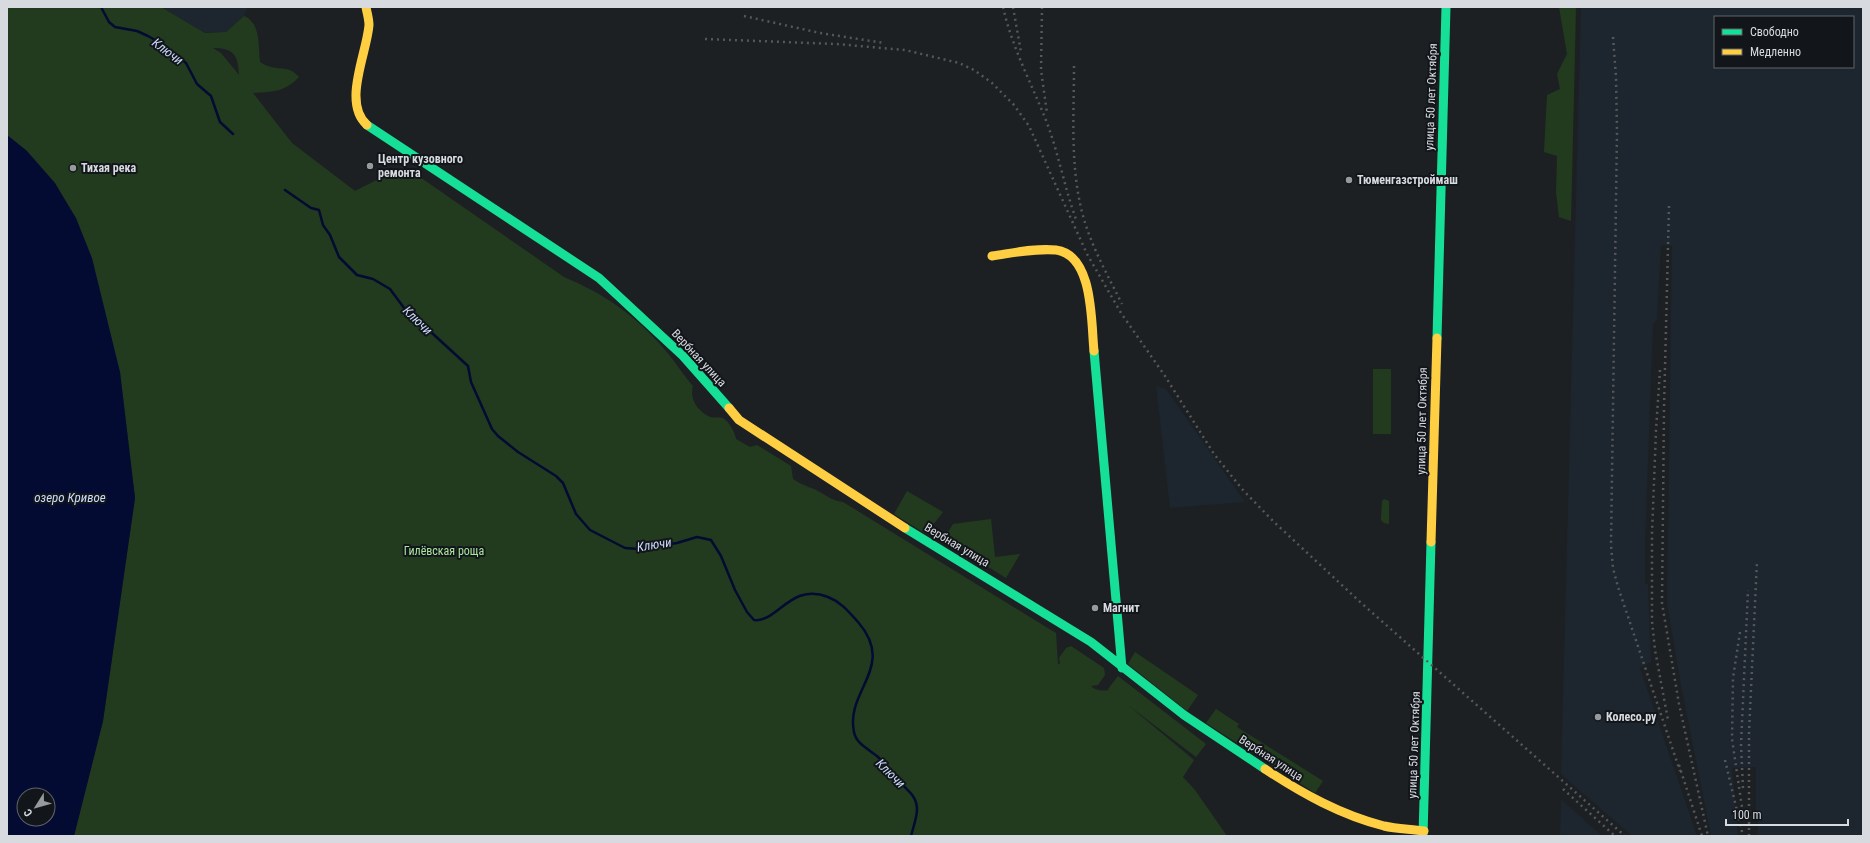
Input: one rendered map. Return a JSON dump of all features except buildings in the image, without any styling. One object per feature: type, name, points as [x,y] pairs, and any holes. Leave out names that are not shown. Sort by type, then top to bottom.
[{"type":"street","name":"Вербная улица","points":[[366,7],[369,24],[355,98],[357,111],[365,124],[599,278],[683,356],[739,420],[892,520],[1091,642],[1122,668],[1198,725],[1290,785],[1343,813],[1386,826],[1424,834]]},
{"type":"street","name":"улица 50 лет Октября","points":[[1424,834],[1446,7]]},
{"type":"street","points":[[992,256],[1045,250],[1065,252],[1081,269],[1088,288],[1122,668]]},
{"type":"shaded area","points":[[161,7],[248,7],[244,16],[226,32],[205,33]]},
{"type":"shaded area","points":[[1581,7],[1863,7],[1863,836],[1757,836],[1759,813],[1756,812],[1756,767],[1732,768],[1738,836],[1711,836],[1680,680],[1667,603],[1672,246],[1661,245],[1657,320],[1653,324],[1645,545],[1645,583],[1648,585],[1651,662],[1640,668],[1697,836],[1632,836],[1561,774]]},
{"type":"shaded area","points":[[1156,386],[1166,389],[1245,502],[1170,508]]},
{"type":"shaded area","points":[[1561,799],[1602,836],[1560,836]]},
{"type":"green space","name":"Гилёвская роща","points":[[7,7],[161,7],[205,33],[226,32],[244,16],[249,19],[256,29],[259,42],[260,62],[271,67],[290,70],[299,77],[289,86],[278,90],[253,93],[292,143],[355,191],[404,166],[564,277],[607,299],[631,316],[665,350],[693,386],[692,396],[698,408],[710,417],[723,418],[731,427],[736,439],[750,447],[757,445],[791,466],[793,479],[796,481],[831,499],[843,502],[1056,633],[1058,664],[1060,664],[1059,658],[1066,648],[1071,646],[1104,668],[1105,675],[1098,685],[1091,686],[1093,688],[1099,690],[1109,690],[1108,689],[1118,676],[1206,744],[1196,757],[1128,705],[1194,760],[1183,777],[1195,790],[1227,836],[74,836],[103,721],[135,498],[120,372],[27,151],[7,135]],"holes":[[[213,48],[226,49],[234,54],[239,75],[221,53]]]},
{"type":"green space","points":[[1559,7],[1576,7],[1571,221],[1559,217],[1556,192],[1557,156],[1544,152],[1547,95],[1560,89],[1557,74],[1567,54]]},
{"type":"green space","points":[[1373,369],[1391,369],[1391,434],[1373,434]]},
{"type":"green space","points":[[907,491],[943,512],[926,534],[894,514]]},
{"type":"green space","points":[[1384,499],[1389,501],[1389,524],[1384,523],[1381,520],[1382,501]]},
{"type":"green space","points":[[991,519],[995,557],[1020,554],[1006,578],[944,539],[953,524]]},
{"type":"green space","points":[[1135,652],[1198,695],[1187,711],[1128,664]]},
{"type":"green space","points":[[1216,709],[1239,724],[1237,727],[1323,781],[1315,793],[1206,723]]},
{"type":"water","name":"озеро Кривое","points":[[7,135],[27,151],[55,183],[76,218],[92,258],[120,372],[135,498],[103,721],[74,836],[7,836]]},
{"type":"waterway","name":"Ключи","points":[[101,7],[109,22],[115,27],[137,31],[148,36],[162,44],[186,63],[197,84],[211,96],[220,122],[233,134]]},
{"type":"waterway","name":"Ключи","points":[[285,190],[311,208],[319,210],[323,225],[330,235],[339,257],[357,275],[373,279],[390,289],[407,312],[468,366],[471,382],[492,429],[498,436],[518,452],[556,476],[563,483],[576,514],[590,530],[625,548],[638,549],[677,543],[697,537],[711,540],[721,556],[735,590],[747,612],[754,620],[770,616],[794,598],[804,595],[815,594],[828,597],[841,604],[848,611],[869,638],[873,652],[872,666],[856,703],[853,717],[855,736],[860,743],[878,757],[915,799],[917,812],[911,836]]},
{"type":"railway","points":[[1003,7],[1017,51],[1047,123],[1077,222]]},
{"type":"railway","points":[[1013,7],[1021,52]]},
{"type":"railway","points":[[1042,7],[1041,70],[1047,113]]},
{"type":"railway","points":[[744,16],[820,33],[884,43]]},
{"type":"railway","points":[[1613,37],[1616,77],[1617,130],[1611,545],[1613,568],[1618,587],[1680,771]]},
{"type":"railway","points":[[705,39],[836,44],[905,50],[959,63],[974,70],[992,83],[1014,105],[1029,126],[1087,254],[1121,313],[1165,376],[1214,454],[1242,489],[1273,521],[1359,601],[1625,836]]},
{"type":"railway","points":[[1074,66],[1074,157],[1078,194],[1085,224],[1099,259],[1122,304]]},
{"type":"railway","points":[[1669,206],[1664,408],[1662,603],[1679,704],[1708,836]]},
{"type":"railway","points":[[1660,370],[1652,534],[1652,621],[1655,650],[1668,720]]},
{"type":"railway","points":[[1749,836],[1749,732],[1757,561]]},
{"type":"railway","points":[[1743,788],[1741,745],[1748,590]]},
{"type":"railway","points":[[1740,632],[1733,678],[1732,739],[1743,814]]},
{"type":"railway","points":[[1725,760],[1743,836]]},
{"type":"railway","points":[[1679,765],[1702,836]]},
{"type":"railway","points":[[1563,789],[1615,836]]},
{"type":"traffic: fast","points":[[1437,338],[1446,7]]},
{"type":"traffic: fast","points":[[367,125],[599,278],[683,356],[729,408]]},
{"type":"traffic: fast","points":[[1094,351],[1122,668]]},
{"type":"traffic: fast","points":[[905,528],[1091,642],[1184,715],[1265,769]]},
{"type":"traffic: fast","points":[[1423,836],[1431,542]]},
{"type":"traffic: slow","points":[[366,7],[369,25],[358,77],[356,104],[360,116],[367,125]]},
{"type":"traffic: slow","points":[[992,256],[1024,251],[1056,250],[1068,255],[1078,264],[1084,277],[1091,308],[1094,351]]},
{"type":"traffic: slow","points":[[1431,542],[1437,338]]},
{"type":"traffic: slow","points":[[729,408],[739,420],[905,528]]},
{"type":"traffic: slow","points":[[1265,769],[1308,795],[1337,810],[1384,826],[1424,831]]},
{"type":"place","name":"Центр кузовного ремонта","points":[[370,166]]},
{"type":"place","name":"Тихая река","points":[[73,168]]},
{"type":"place","name":"Тюменгазстроймаш","points":[[1349,180]]},
{"type":"place","name":"Магнит","points":[[1095,608]]},
{"type":"place","name":"Колесо.ру","points":[[1598,717]]}]
